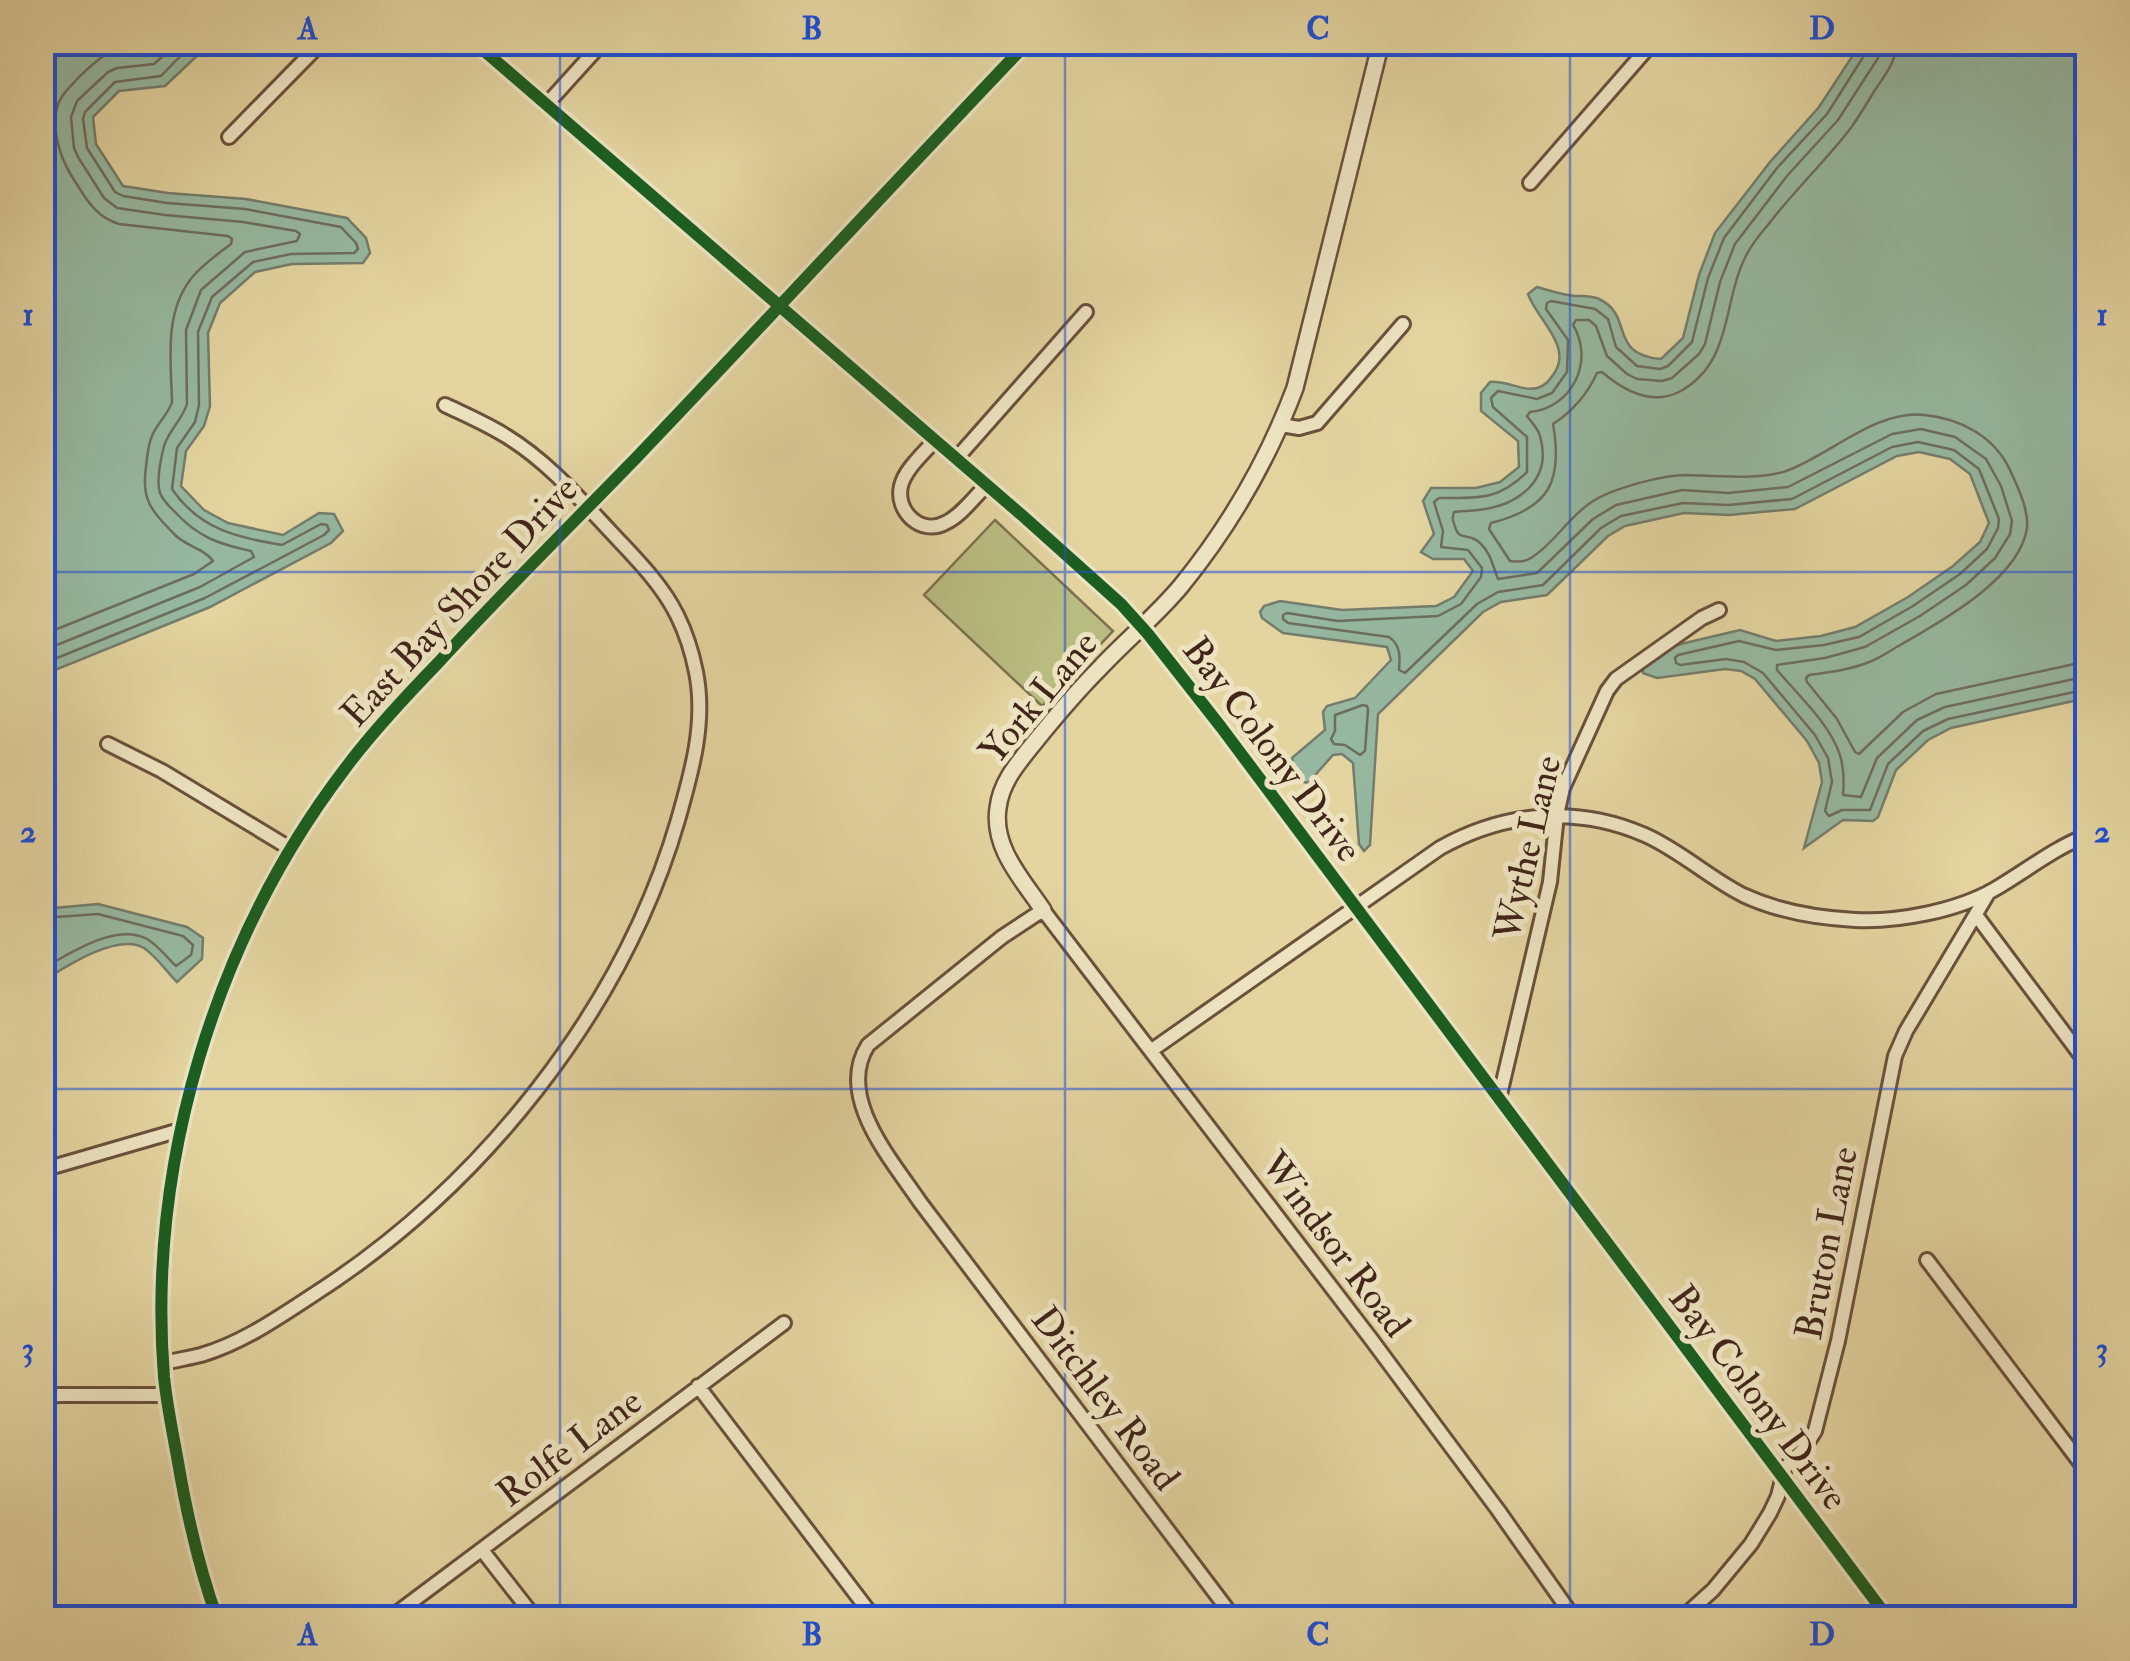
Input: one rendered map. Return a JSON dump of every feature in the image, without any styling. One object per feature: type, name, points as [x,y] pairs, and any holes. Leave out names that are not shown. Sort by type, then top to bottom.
[{"type":"street","points":[[229,136],[322,42]]},
{"type":"street","name":"Bay Colony Drive","points":[[474,42],[987,485],[1142,626],[1888,1618]]},
{"type":"street","points":[[546,106],[603,42]]},
{"type":"street","name":"East Bay Shore Drive","points":[[217,1618],[196,1551],[166,1395],[164,1243],[180,1130],[217,1004],[265,892],[346,767],[398,706],[1028,42]]},
{"type":"street","name":"York Lane","points":[[1044,910],[1002,846],[997,816],[1002,789],[1048,724],[1171,597],[1209,550],[1281,425],[1318,304],[1381,42]]},
{"type":"street","points":[[1530,182],[1653,42]]},
{"type":"street","points":[[956,459],[1086,312]]},
{"type":"street","points":[[1281,425],[1299,428],[1317,422],[1403,324]]},
{"type":"street","points":[[164,1362],[201,1355],[255,1332],[344,1276],[424,1213],[484,1154],[585,1021],[613,974],[673,836],[695,754],[699,692],[689,642],[677,614],[648,572],[561,478],[507,436],[446,405]]},
{"type":"street","points":[[934,440],[901,486],[902,504],[912,520],[930,527],[949,522],[987,485]]},
{"type":"street","name":"Wythe Lane","points":[[1499,1100],[1550,882],[1557,815],[1573,762],[1616,679],[1719,610]]},
{"type":"street","points":[[108,744],[162,771],[291,849]]},
{"type":"street","points":[[1152,1050],[1440,848],[1461,836],[1521,818],[1583,817],[1646,835],[1744,896],[1784,910],[1873,920],[1936,911],[1989,892],[2088,835]]},
{"type":"street","name":"Bruton Lane","points":[[1682,1618],[1722,1580],[1751,1544],[1770,1513],[1790,1461],[1811,1439],[1838,1342],[1895,1056],[1989,892]]},
{"type":"street","name":"Windsor Road","points":[[1044,910],[1416,1400],[1574,1618]]},
{"type":"street","name":"Ditchley Road","points":[[1044,910],[1002,937],[868,1045],[861,1056],[857,1078],[864,1112],[930,1215],[1234,1618]]},
{"type":"street","points":[[1976,915],[2088,1065]]},
{"type":"street","points":[[42,1170],[180,1130]]},
{"type":"street","points":[[1927,1260],[2088,1473]]},
{"type":"street","name":"Rolfe Lane","points":[[390,1618],[784,1323]]},
{"type":"street","points":[[698,1386],[874,1618]]},
{"type":"street","points":[[42,1397],[166,1395]]},
{"type":"street","points":[[482,1550],[535,1618]]},
{"type":"green space","points":[[995,520],[1113,631],[1042,706],[924,595]]},
{"type":"water","points":[[43,42],[206,43],[165,86],[119,91],[93,117],[96,144],[123,186],[246,199],[347,218],[366,238],[370,253],[363,263],[292,264],[255,272],[220,303],[208,333],[210,406],[204,426],[186,451],[181,486],[204,510],[228,523],[283,535],[319,513],[334,514],[343,531],[331,543],[210,607],[43,675]]},
{"type":"water","points":[[1861,43],[2087,43],[2087,698],[1951,728],[1928,740],[1896,770],[1878,817],[1873,821],[1843,820],[1804,848],[1822,782],[1819,763],[1807,741],[1755,679],[1741,671],[1725,669],[1657,678],[1643,673],[1643,664],[1664,648],[1740,630],[1776,641],[1855,627],[1953,566],[1980,542],[1989,523],[1970,474],[1950,459],[1919,452],[1897,456],[1795,509],[1729,515],[1684,513],[1625,526],[1608,536],[1547,595],[1501,602],[1483,612],[1378,714],[1370,845],[1364,851],[1359,844],[1353,763],[1342,754],[1333,755],[1308,783],[1298,781],[1292,758],[1325,730],[1323,712],[1327,706],[1355,698],[1391,660],[1387,647],[1283,633],[1262,618],[1260,612],[1264,606],[1280,601],[1342,610],[1436,606],[1454,597],[1473,571],[1464,559],[1433,559],[1421,552],[1434,534],[1423,501],[1431,488],[1476,488],[1500,482],[1519,467],[1518,441],[1481,411],[1481,393],[1490,382],[1537,388],[1555,372],[1559,362],[1556,342],[1528,294],[1537,287],[1599,299],[1610,306],[1634,350],[1661,359],[1683,338],[1699,275],[1715,233],[1819,107]]},
{"type":"water","points":[[98,904],[187,927],[203,938],[202,959],[177,982],[144,948],[120,944],[92,953],[43,981],[43,909]]},
{"type":"cycle path","points":[[474,42],[1024,517],[1121,604],[1148,634],[1888,1618]]},
{"type":"cycle path","points":[[217,1618],[194,1541],[170,1420],[164,1377],[162,1297],[167,1216],[179,1136],[199,1057],[226,981],[259,907],[299,836],[344,770],[389,715],[1028,42]]}]
